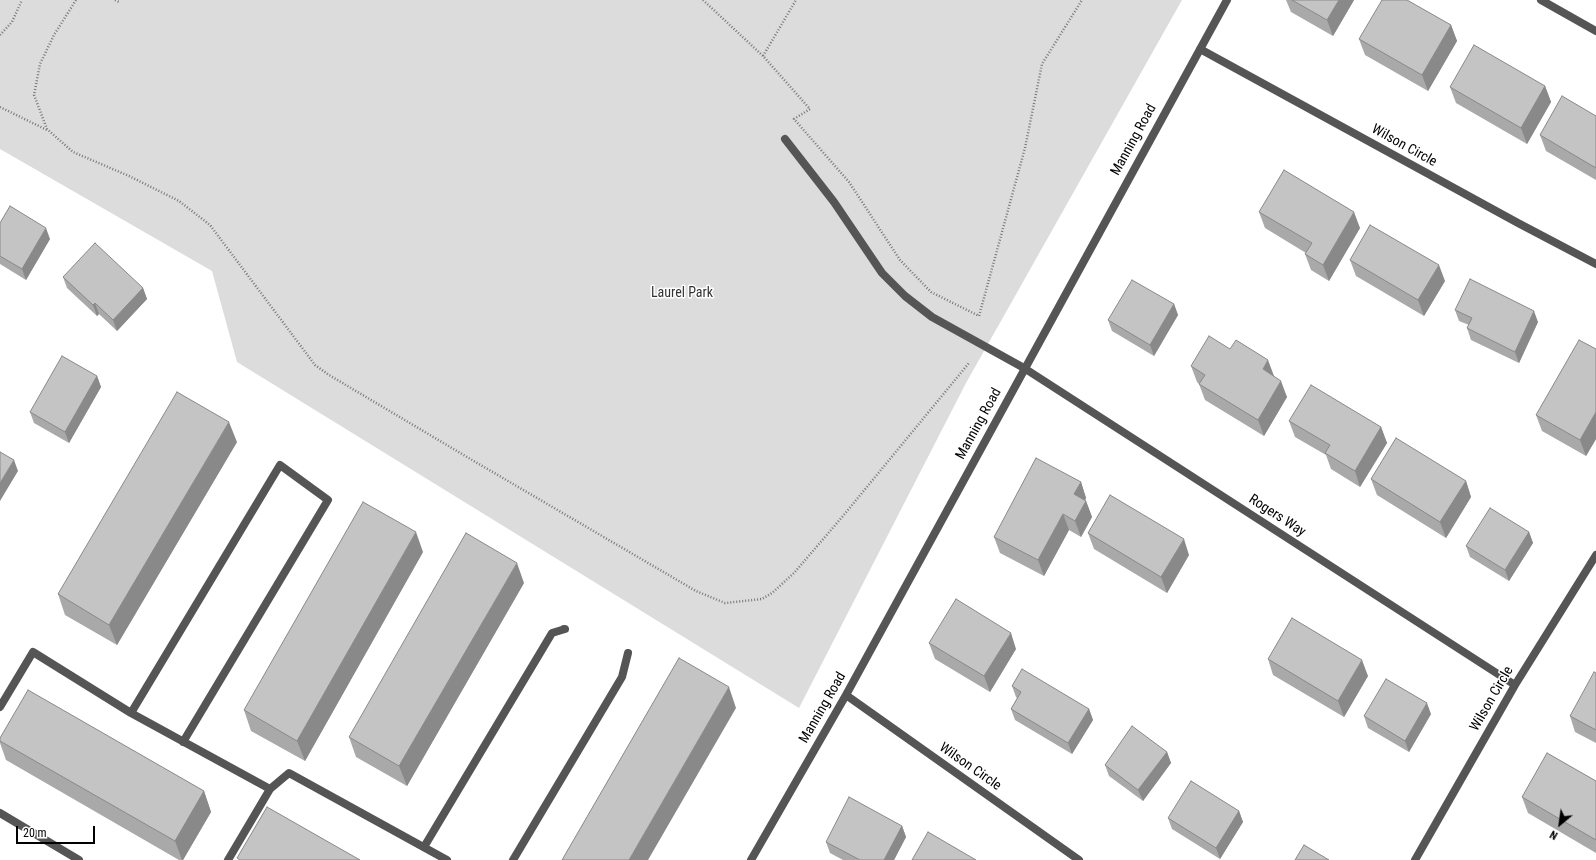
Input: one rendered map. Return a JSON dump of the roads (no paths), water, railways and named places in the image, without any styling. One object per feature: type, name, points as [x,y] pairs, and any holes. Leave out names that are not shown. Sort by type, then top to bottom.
[{"type":"street","name":"Manning Road","points":[[751,860],[846,695],[1227,0]]},
{"type":"street","points":[[1541,0],[1596,31]]},
{"type":"street","name":"Wilson Circle","points":[[1200,49],[1497,212],[1596,264]]},
{"type":"street","name":"Rogers Way","points":[[784,139],[834,202],[882,273],[905,296],[932,316],[1024,368],[1515,685]]},
{"type":"street","points":[[132,713],[280,465],[328,500],[183,742]]},
{"type":"street","name":"Wilson Circle","points":[[1415,860],[1515,685],[1596,555]]},
{"type":"street","points":[[424,847],[552,634],[564,629]]},
{"type":"street","points":[[0,707],[33,652],[132,713],[270,790]]},
{"type":"street","points":[[513,860],[622,677],[628,653]]},
{"type":"street","name":"Wilson Circle","points":[[846,695],[1080,860]]},
{"type":"street","points":[[228,860],[270,790],[290,773],[447,860]]},
{"type":"street","points":[[0,813],[79,860]]},
{"type":"park label","name":"Laurel Park","points":[[682,293]]}]
